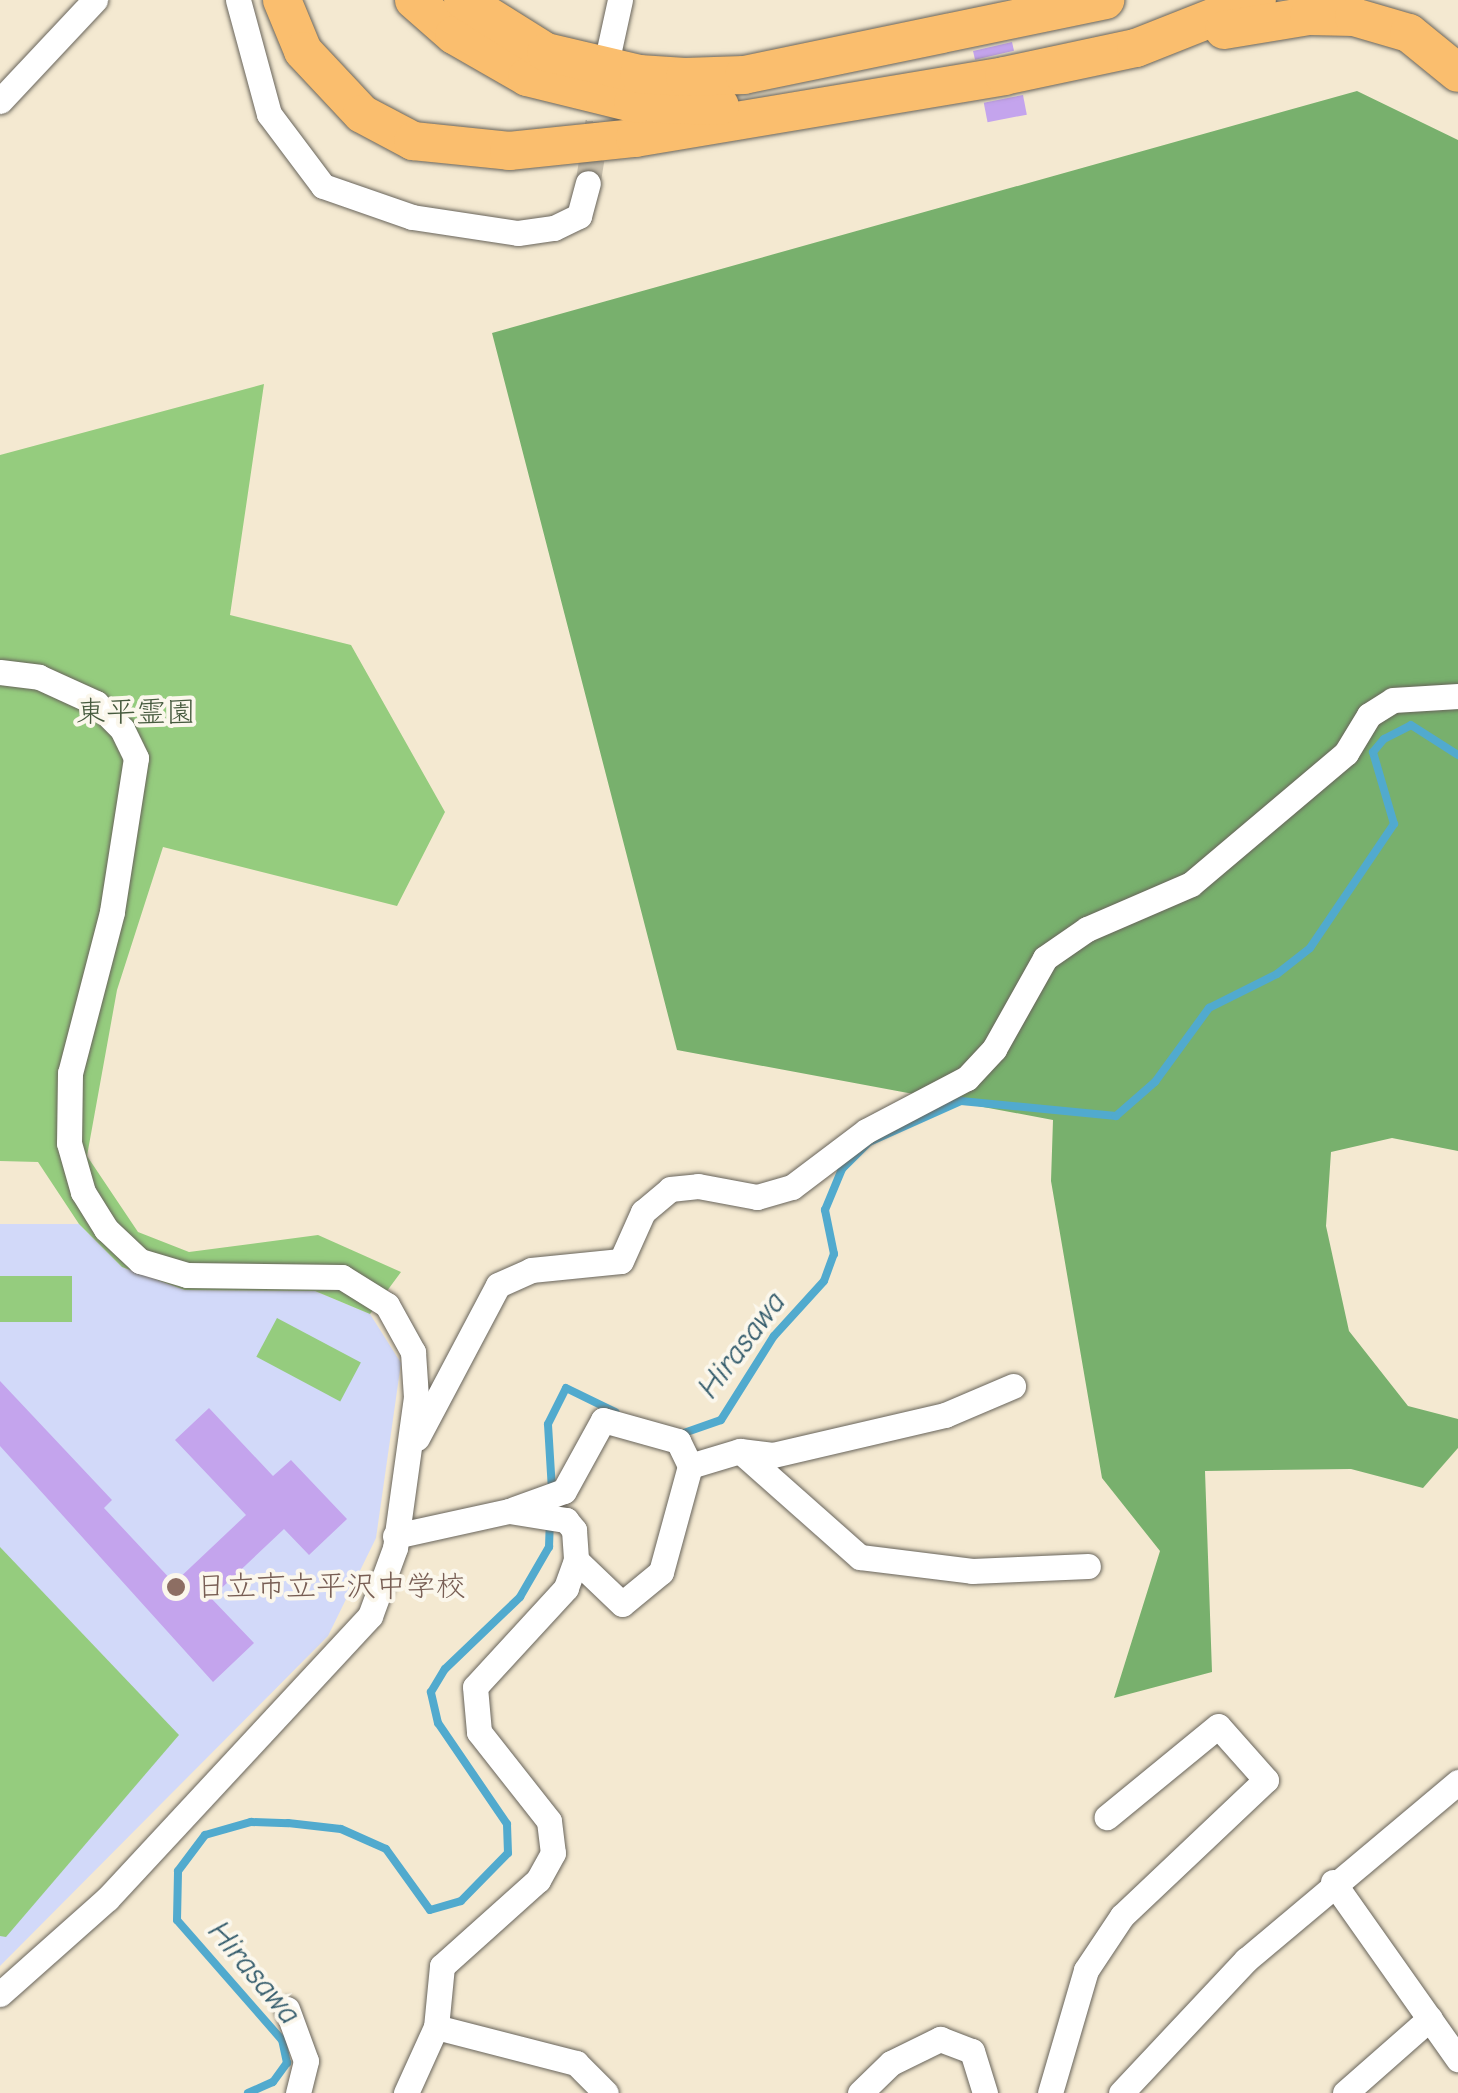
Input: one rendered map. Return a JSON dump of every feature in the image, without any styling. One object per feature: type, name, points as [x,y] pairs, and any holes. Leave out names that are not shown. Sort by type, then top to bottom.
[{"type":"highway","points":[[282,0],[320,75],[362,114],[413,141],[509,151],[817,107],[1272,20],[1334,15],[1409,33],[1458,72]]},
{"type":"highway","points":[[414,0],[484,55],[566,90],[634,103],[817,107]]},
{"type":"highway","points":[[463,0],[546,52],[639,74],[685,77],[744,75],[1106,0]]},
{"type":"highway","points":[[1136,48],[1258,0]]},
{"type":"street","points":[[0,102],[95,0]]},
{"type":"street","points":[[238,0],[269,114],[323,186],[412,218],[518,233],[554,228],[579,216],[588,183]]},
{"type":"street","points":[[610,50],[620,0]]},
{"type":"street","points":[[0,672],[39,677],[96,703],[122,729],[136,758],[112,912],[70,1073],[70,1142],[83,1192],[106,1229],[140,1261],[188,1275],[342,1277],[387,1305],[413,1352],[412,1446],[395,1536],[370,1616],[319,1678],[107,1899],[0,1994]]},
{"type":"street","points":[[412,1446],[498,1286],[531,1270],[590,1269],[621,1261],[643,1212],[670,1189],[698,1186],[757,1197],[792,1187],[866,1131],[967,1078],[994,1049],[1046,958],[1088,929],[1191,884],[1346,753],[1381,707],[1393,700],[1458,696]]},
{"type":"street","points":[[690,1466],[740,1451],[773,1455],[945,1415],[1013,1386]]},
{"type":"street","points":[[395,1536],[548,1502],[603,1420],[678,1441],[690,1466],[661,1572],[622,1604],[576,1560]]},
{"type":"street","points":[[740,1451],[860,1557],[972,1571],[1088,1566]]},
{"type":"street","points":[[406,2093],[436,2028],[442,1966],[538,1880],[553,1853],[549,1821],[479,1732],[476,1687],[566,1588],[578,1543],[566,1520],[548,1502]]},
{"type":"street","points":[[1050,2093],[1086,1970],[1122,1916],[1266,1780],[1218,1726],[1107,1816]]},
{"type":"street","points":[[1121,2093],[1246,1960],[1333,1882],[1458,1782]]},
{"type":"street","points":[[1333,1882],[1458,2059]]},
{"type":"street","points":[[287,2009],[306,2061],[298,2093]]},
{"type":"street","points":[[1345,2093],[1430,2018]]},
{"type":"street","points":[[436,2028],[576,2063],[606,2093]]},
{"type":"street","points":[[860,2093],[891,2063],[940,2039],[972,2051],[986,2093]]},
{"type":"shaded area","name":"日立市立平沢中学校","points":[[0,1224],[79,1224],[122,1267],[185,1290],[315,1291],[370,1314],[401,1363],[376,1538],[328,1636],[0,1966]]},
{"type":"green space","points":[[1357,91],[1458,140],[1458,1151],[1392,1138],[1331,1152],[1326,1226],[1349,1331],[1408,1406],[1458,1419],[1458,1448],[1423,1488],[1351,1469],[1205,1471],[1212,1672],[1114,1698],[1160,1551],[1102,1478],[1051,1181],[1053,1120],[677,1050],[492,333]]},
{"type":"green space","name":"東平霊園","points":[[264,384],[230,615],[351,645],[445,812],[397,906],[163,847],[117,990],[87,1156],[138,1232],[189,1252],[318,1235],[401,1272],[370,1314],[315,1291],[185,1290],[122,1267],[79,1224],[38,1162],[0,1161],[0,455]]},
{"type":"green space","points":[[0,1276],[72,1276],[72,1322],[0,1322]]},
{"type":"green space","points":[[277,1318],[361,1363],[340,1401],[256,1357]]},
{"type":"green space","points":[[0,1547],[179,1735],[6,1937],[0,1936]]},
{"type":"building","points":[[1012,42],[1014,51],[975,60],[973,51]]},
{"type":"building","points":[[1023,95],[1027,115],[988,122],[984,103]]},
{"type":"building","points":[[0,1381],[112,1500],[104,1508],[174,1583],[246,1515],[175,1440],[209,1408],[273,1476],[291,1460],[347,1519],[309,1555],[284,1529],[211,1598],[254,1643],[213,1682],[0,1446]]},
{"type":"waterway","name":"Hirasawa","points":[[681,1434],[721,1420],[774,1336],[824,1281],[834,1254],[825,1210],[842,1169],[869,1142],[961,1101],[1116,1116],[1155,1082],[1209,1008],[1277,974],[1310,948],[1394,824],[1373,752],[1384,739],[1411,725],[1458,755]]},
{"type":"waterway","name":"Hirasawa","points":[[552,1490],[548,1424],[566,1388],[615,1412]]},
{"type":"waterway","name":"Hirasawa","points":[[248,2093],[273,2082],[287,2063],[282,2040],[177,1920],[178,1871],[205,1835],[251,1822],[288,1823],[341,1829],[386,1849],[430,1910],[461,1901],[508,1853],[507,1824],[438,1723],[431,1692],[445,1669],[520,1597],[549,1547],[550,1524]]},
{"type":"tunnel","points":[[588,183],[604,84]]},
{"type":"place","name":"日立市立平沢中学校","points":[[176,1587]]}]
